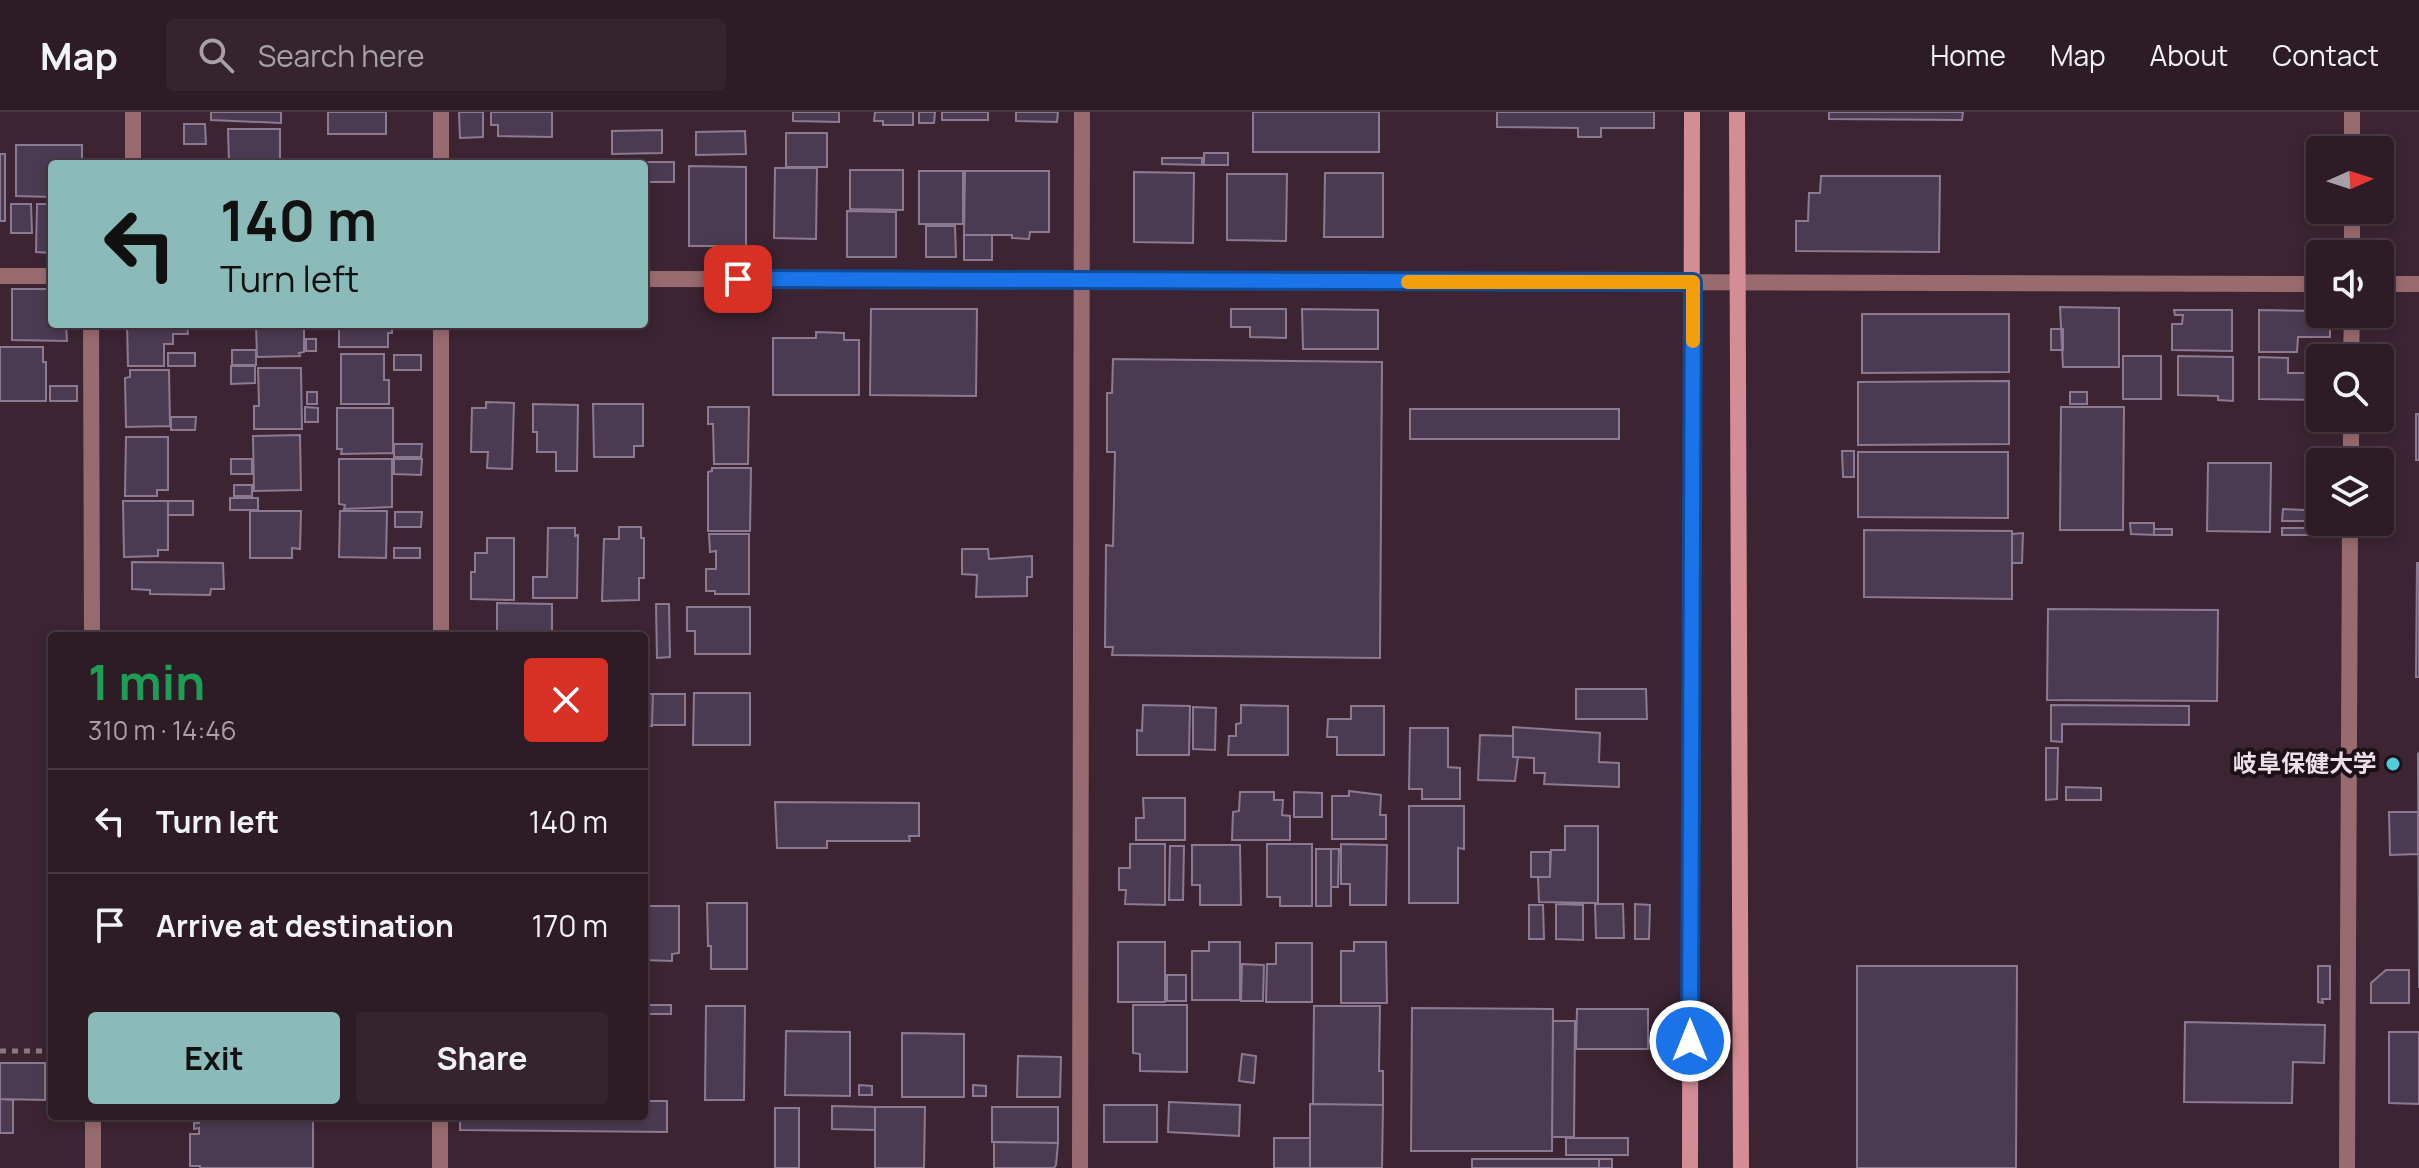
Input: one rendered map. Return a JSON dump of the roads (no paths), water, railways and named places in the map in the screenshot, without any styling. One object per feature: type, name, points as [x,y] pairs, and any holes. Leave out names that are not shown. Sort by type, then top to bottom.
[{"type":"street","points":[[133,112],[133,160]]},
{"type":"street","points":[[441,112],[441,160]]},
{"type":"street","points":[[1080,1168],[1082,112]]},
{"type":"street","points":[[1690,1168],[1692,112]]},
{"type":"street","points":[[1737,112],[1741,1168]]},
{"type":"street","points":[[2352,112],[2352,136]]},
{"type":"street","points":[[0,276],[48,276]]},
{"type":"street","points":[[648,279],[2306,284]]},
{"type":"street","points":[[2394,284],[2419,284]]},
{"type":"street","points":[[91,328],[92,632]]},
{"type":"street","points":[[441,328],[441,632]]},
{"type":"street","points":[[2347,1168],[2350,536]]},
{"type":"street","points":[[93,1120],[93,1168]]},
{"type":"street","points":[[440,1120],[440,1168]]},
{"type":"place","name":"岐阜保健大学","points":[[2393,764]]}]
